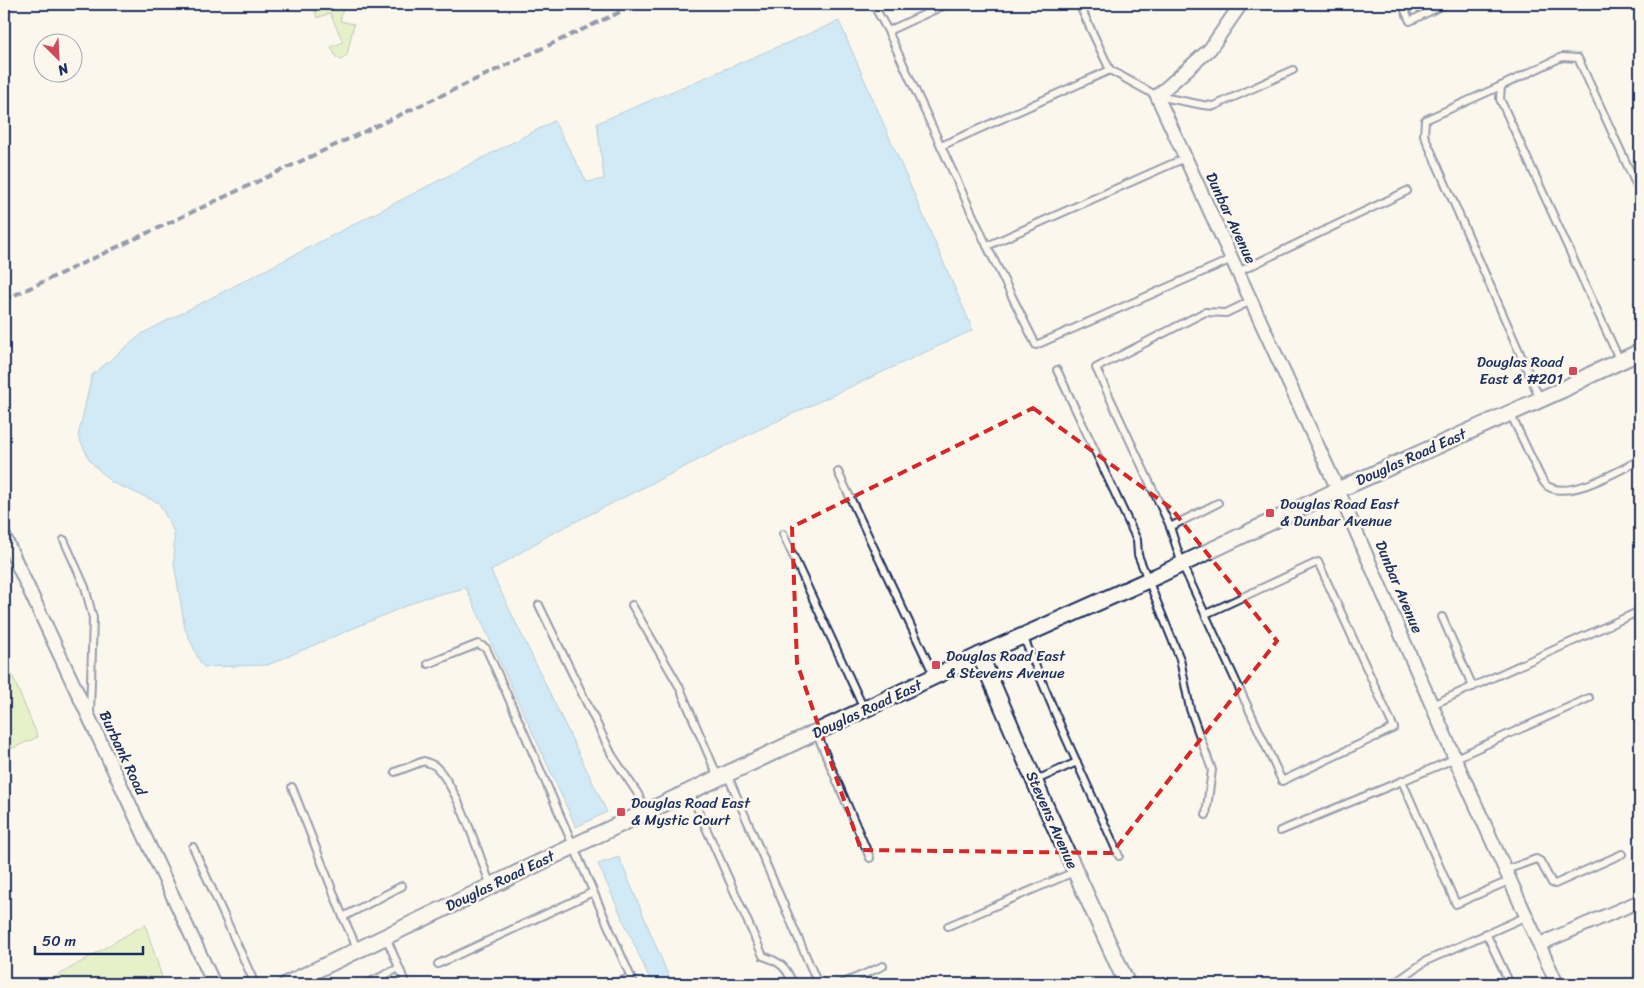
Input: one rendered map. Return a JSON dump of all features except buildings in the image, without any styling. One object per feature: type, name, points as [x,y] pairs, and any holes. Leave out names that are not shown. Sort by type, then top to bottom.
[{"type":"street","points":[[1157,96],[1210,49],[1241,4]]},
{"type":"street","name":"Dunbar Avenue","points":[[1157,96],[1338,490],[1455,758],[1557,984]]},
{"type":"street","name":"Douglas Road East","points":[[287,984],[935,676],[1148,580],[1338,490],[1564,389],[1640,352]]},
{"type":"street","name":"Burbank Road","points":[[4,536],[214,984]]},
{"type":"street","name":"Stevens Avenue","points":[[980,655],[1034,781],[1127,984]]},
{"type":"street","points":[[1540,944],[1640,901]]},
{"type":"lane","points":[[873,4],[888,31],[987,246],[1036,344],[1232,259]]},
{"type":"lane","points":[[888,31],[946,4]]},
{"type":"lane","points":[[1078,4],[1110,70],[1157,96],[1214,106],[1293,70]]},
{"type":"lane","points":[[1402,4],[1410,20],[1445,4]]},
{"type":"lane","points":[[1540,399],[1424,135],[1425,120],[1562,57],[1578,58],[1640,193]]},
{"type":"lane","points":[[940,146],[1110,70]]},
{"type":"lane","points":[[1501,86],[1500,99],[1620,361]]},
{"type":"lane","points":[[987,246],[1185,158]]},
{"type":"lane","points":[[1238,272],[1407,191]]},
{"type":"lane","points":[[1206,614],[1318,562],[1394,728],[1282,781],[1182,564],[1170,527],[1096,368],[1205,312],[1226,313],[1252,301]]},
{"type":"lane","points":[[1057,370],[1138,540],[1138,555],[1180,659],[1190,709],[1212,770],[1206,815]]},
{"type":"lane","points":[[1510,412],[1541,478],[1549,487],[1566,490],[1584,487],[1640,460]]},
{"type":"lane","points":[[838,472],[935,676]]},
{"type":"lane","points":[[1170,527],[1218,503]]},
{"type":"lane","points":[[784,534],[864,710]]},
{"type":"lane","points":[[64,540],[85,587],[93,618],[90,719]]},
{"type":"lane","points":[[539,605],[612,755],[638,794],[646,812]]},
{"type":"lane","points":[[632,605],[679,686],[723,776],[818,984]]},
{"type":"lane","points":[[1432,706],[1640,611]]},
{"type":"lane","points":[[1442,617],[1473,687]]},
{"type":"lane","points":[[1023,636],[1119,856]]},
{"type":"lane","points":[[428,664],[478,644],[486,648],[523,728],[634,984]]},
{"type":"lane","points":[[1280,831],[1402,781],[1589,698]]},
{"type":"lane","points":[[816,732],[870,858]]},
{"type":"lane","points":[[395,772],[424,761],[434,765],[445,778],[461,810],[492,886]]},
{"type":"lane","points":[[1034,781],[1077,762]]},
{"type":"lane","points":[[1402,781],[1456,904],[1536,859],[1540,861],[1552,883],[1555,884],[1622,854]]},
{"type":"lane","points":[[292,788],[342,917],[358,950]]},
{"type":"lane","points":[[690,792],[763,956],[779,961],[790,976],[793,984]]},
{"type":"lane","points":[[193,847],[255,984]]},
{"type":"lane","points":[[948,926],[1076,872]]},
{"type":"lane","points":[[342,917],[402,886]]},
{"type":"lane","points":[[438,964],[593,892]]},
{"type":"lane","points":[[1393,984],[1426,961],[1527,916]]},
{"type":"lane","points":[[1486,933],[1510,984]]},
{"type":"lane","points":[[386,936],[406,984]]},
{"type":"lane","points":[[841,984],[883,966]]},
{"type":"lane","points":[[366,984],[399,968]]},
{"type":"lane","points":[[614,984],[631,977]]},
{"type":"highlighted area","points":[[1033,408],[1171,508],[1277,641],[1112,853],[861,850],[797,663],[792,527]]},
{"type":"green space","points":[[326,4],[344,4],[340,21],[354,24],[347,55],[341,60],[336,57],[331,47],[343,42],[330,13],[317,18],[315,11],[326,6]]},
{"type":"green space","points":[[10,670],[38,737],[4,752],[4,674]]},
{"type":"green space","points":[[145,924],[164,984],[44,984]]},
{"type":"water","points":[[839,21],[973,330],[758,430],[549,535],[491,571],[607,812],[576,827],[466,588],[424,598],[268,665],[204,667],[185,629],[174,563],[174,532],[159,503],[111,482],[90,461],[78,436],[92,375],[143,333],[554,121],[587,182],[604,179],[597,123]]},
{"type":"water","points":[[619,857],[672,984],[652,984],[598,864]]},
{"type":"railway","points":[[4,300],[637,4]]},
{"type":"place","name":"Douglas Road East & #201","points":[[1573,371]]},
{"type":"place","name":"Douglas Road East & Dunbar Avenue","points":[[1270,513]]},
{"type":"place","name":"Douglas Road East & Stevens Avenue","points":[[936,665]]},
{"type":"place","name":"Douglas Road East & Mystic Court","points":[[621,812]]}]
